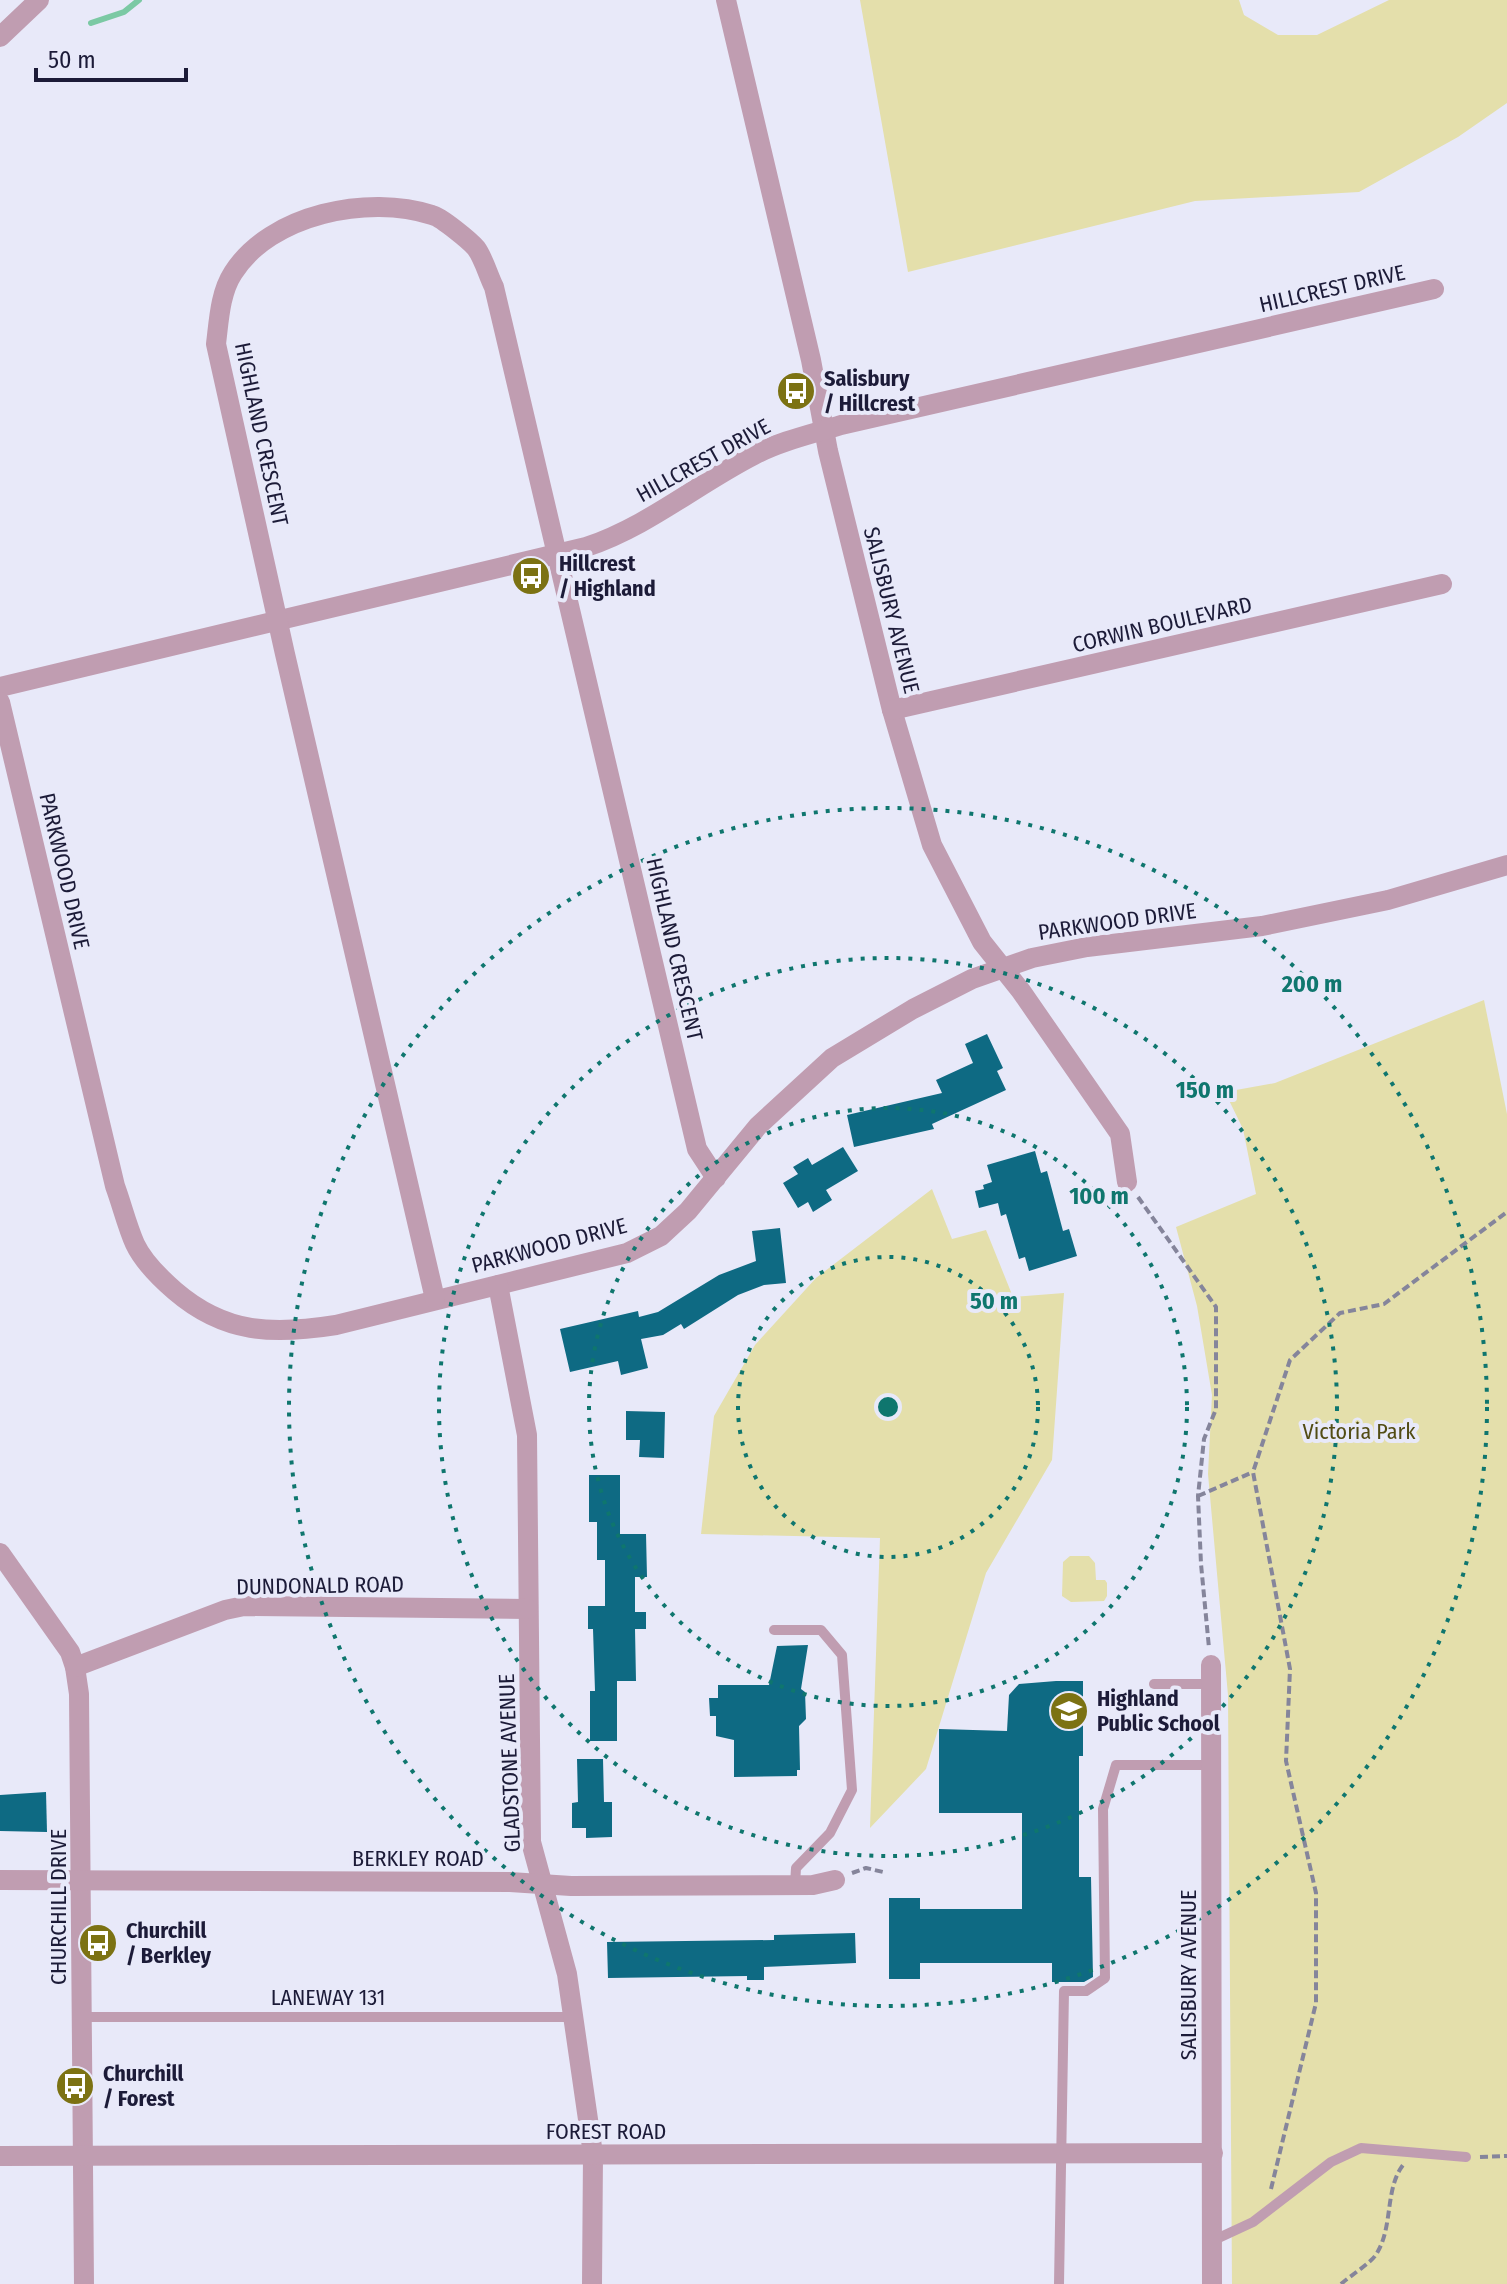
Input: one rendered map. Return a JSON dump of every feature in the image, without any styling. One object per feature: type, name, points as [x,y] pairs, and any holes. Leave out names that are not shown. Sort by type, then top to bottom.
[{"type":"street","points":[[0,37],[39,0]]},
{"type":"street","name":"SALISBURY AVENUE","points":[[726,0],[811,360],[824,430],[892,710],[932,845],[982,942],[1120,1134],[1127,1182]]},
{"type":"street","name":"HIGHLAND CRESCENT","points":[[435,1299],[216,344],[221,303],[232,274],[251,250],[285,226],[332,212],[378,206],[435,215],[476,248],[494,287],[697,1149],[716,1178]]},
{"type":"street","name":"HILLCREST DRIVE","points":[[0,687],[604,541],[754,455],[824,430],[1434,289]]},
{"type":"street","name":"CORWIN BOULEVARD","points":[[892,710],[1442,584]]},
{"type":"street","name":"PARKWOOD DRIVE","points":[[0,702],[115,1186],[136,1246],[162,1280],[193,1306],[218,1321],[246,1328],[290,1332],[336,1325],[627,1253],[661,1236],[688,1211],[758,1126],[832,1058],[913,1009],[1002,966],[1087,947],[1262,926],[1388,900],[1507,865]]},
{"type":"street","name":"GLADSTONE AVENUE","points":[[498,1285],[527,1435],[531,1842],[567,1974],[593,2154],[592,2284]]},
{"type":"street","name":"CHURCHILL DRIVE","points":[[0,1553],[57,1631],[75,1667],[80,1707],[84,2284]]},
{"type":"street","name":"DUNDONALD ROAD","points":[[75,1667],[225,1610],[244,1606],[528,1609]]},
{"type":"street","name":"SALISBURY AVENUE","points":[[1211,1674],[1212,2284]]},
{"type":"street","name":"BERKLEY ROAD","points":[[0,1880],[795,1885],[835,1880]]},
{"type":"street","name":"FOREST ROAD","points":[[0,2156],[1213,2153]]},
{"type":"lane","points":[[774,1630],[821,1630],[842,1655],[852,1790],[830,1833],[796,1868],[795,1885]]},
{"type":"lane","points":[[1154,1684],[1211,1674]]},
{"type":"lane","points":[[1059,2284],[1064,1991],[1086,1991],[1105,1978],[1103,1809],[1116,1765],[1211,1765]]},
{"type":"lane","name":"LANEWAY 131","points":[[82,2017],[573,2017]]},
{"type":"lane","points":[[1212,2242],[1253,2222],[1331,2162],[1361,2148],[1466,2157]]},
{"type":"path","points":[[1127,1182],[1216,1307],[1216,1409],[1204,1439],[1198,1496],[1211,1674]]},
{"type":"path","points":[[1265,2213],[1316,2003],[1316,1893],[1286,1761],[1290,1669],[1253,1472],[1290,1360],[1340,1313],[1384,1304],[1507,1212]]},
{"type":"path","points":[[1198,1496],[1253,1472]]},
{"type":"path","points":[[835,1880],[866,1868],[883,1872]]},
{"type":"path","points":[[1341,2284],[1374,2258],[1384,2237],[1393,2198],[1394,2177],[1414,2153]]},
{"type":"path","points":[[1466,2157],[1507,2156]]},
{"type":"green space","points":[[860,0],[1239,0],[1244,15],[1278,35],[1317,35],[1389,0],[1507,0],[1507,103],[1458,137],[1359,192],[1195,201],[908,272]]},
{"type":"green space","name":"Victoria Park","points":[[1484,1000],[1507,1114],[1507,2284],[1232,2284],[1228,1695],[1208,1474],[1212,1395],[1197,1306],[1176,1227],[1256,1194],[1243,1129],[1225,1092],[1275,1083]]},
{"type":"green space","points":[[932,1189],[952,1239],[986,1230],[1013,1297],[1064,1293],[1052,1460],[986,1573],[926,1769],[870,1828],[880,1538],[701,1534],[714,1416],[755,1345],[816,1278]]},
{"type":"green space","points":[[1070,1556],[1089,1556],[1095,1563],[1096,1580],[1107,1583],[1104,1601],[1071,1602],[1062,1596],[1063,1562]]},
{"type":"building","points":[[987,1034],[1003,1068],[997,1071],[1006,1090],[932,1124],[934,1129],[854,1147],[847,1115],[942,1093],[936,1080],[973,1063],[965,1044]]},
{"type":"building","points":[[843,1147],[858,1171],[826,1190],[832,1200],[813,1212],[808,1202],[798,1208],[783,1183],[798,1174],[793,1167],[808,1158],[812,1165]]},
{"type":"building","points":[[1035,1151],[1041,1173],[1047,1171],[1063,1231],[1069,1229],[1077,1256],[1029,1271],[1025,1257],[1019,1259],[1006,1214],[1001,1216],[998,1203],[979,1208],[975,1191],[984,1189],[983,1185],[992,1182],[987,1165]]},
{"type":"building","points":[[780,1228],[786,1283],[764,1285],[738,1295],[684,1329],[681,1324],[663,1335],[641,1339],[648,1368],[621,1375],[618,1361],[570,1372],[560,1329],[638,1311],[639,1317],[658,1312],[719,1275],[756,1261],[752,1231]]},
{"type":"building","points":[[626,1411],[665,1412],[664,1458],[639,1457],[640,1440],[626,1440]]},
{"type":"building","points":[[589,1475],[620,1475],[620,1534],[646,1534],[647,1577],[635,1577],[635,1612],[646,1612],[646,1629],[635,1629],[636,1681],[617,1681],[617,1741],[590,1741],[590,1691],[595,1691],[593,1629],[588,1629],[588,1606],[605,1606],[605,1560],[597,1560],[597,1522],[589,1522]]},
{"type":"building","points":[[808,1645],[801,1689],[805,1692],[806,1719],[799,1726],[800,1770],[797,1770],[797,1776],[734,1777],[734,1740],[716,1736],[716,1716],[710,1716],[709,1698],[718,1698],[718,1685],[769,1685],[777,1646]]},
{"type":"building","points":[[1083,1681],[1083,1756],[1079,1756],[1079,1877],[1091,1877],[1093,1977],[1084,1982],[1052,1982],[1052,1963],[920,1963],[920,1979],[889,1979],[889,1898],[920,1898],[920,1909],[1022,1909],[1022,1813],[939,1813],[939,1729],[1007,1731],[1009,1695],[1019,1684]]},
{"type":"building","points":[[577,1759],[603,1759],[604,1802],[612,1802],[612,1837],[586,1838],[586,1828],[572,1828],[572,1803],[578,1802]]},
{"type":"building","points":[[46,1792],[47,1832],[0,1831],[0,1795]]},
{"type":"building","points":[[855,1933],[856,1963],[764,1967],[764,1980],[747,1980],[747,1976],[608,1978],[607,1942],[774,1940],[774,1935]]},
{"type":"waterway","points":[[91,23],[124,12],[139,0]]},
{"type":"place","name":"Salisbury / Hillcrest","points":[[796,391]]},
{"type":"place","name":"Hillcrest / Highland","points":[[531,576]]},
{"type":"place","name":"Highland Public School","points":[[1069,1711]]},
{"type":"place","name":"Churchill / Berkley","points":[[98,1943]]},
{"type":"place","name":"Churchill / Forest","points":[[75,2086]]}]
